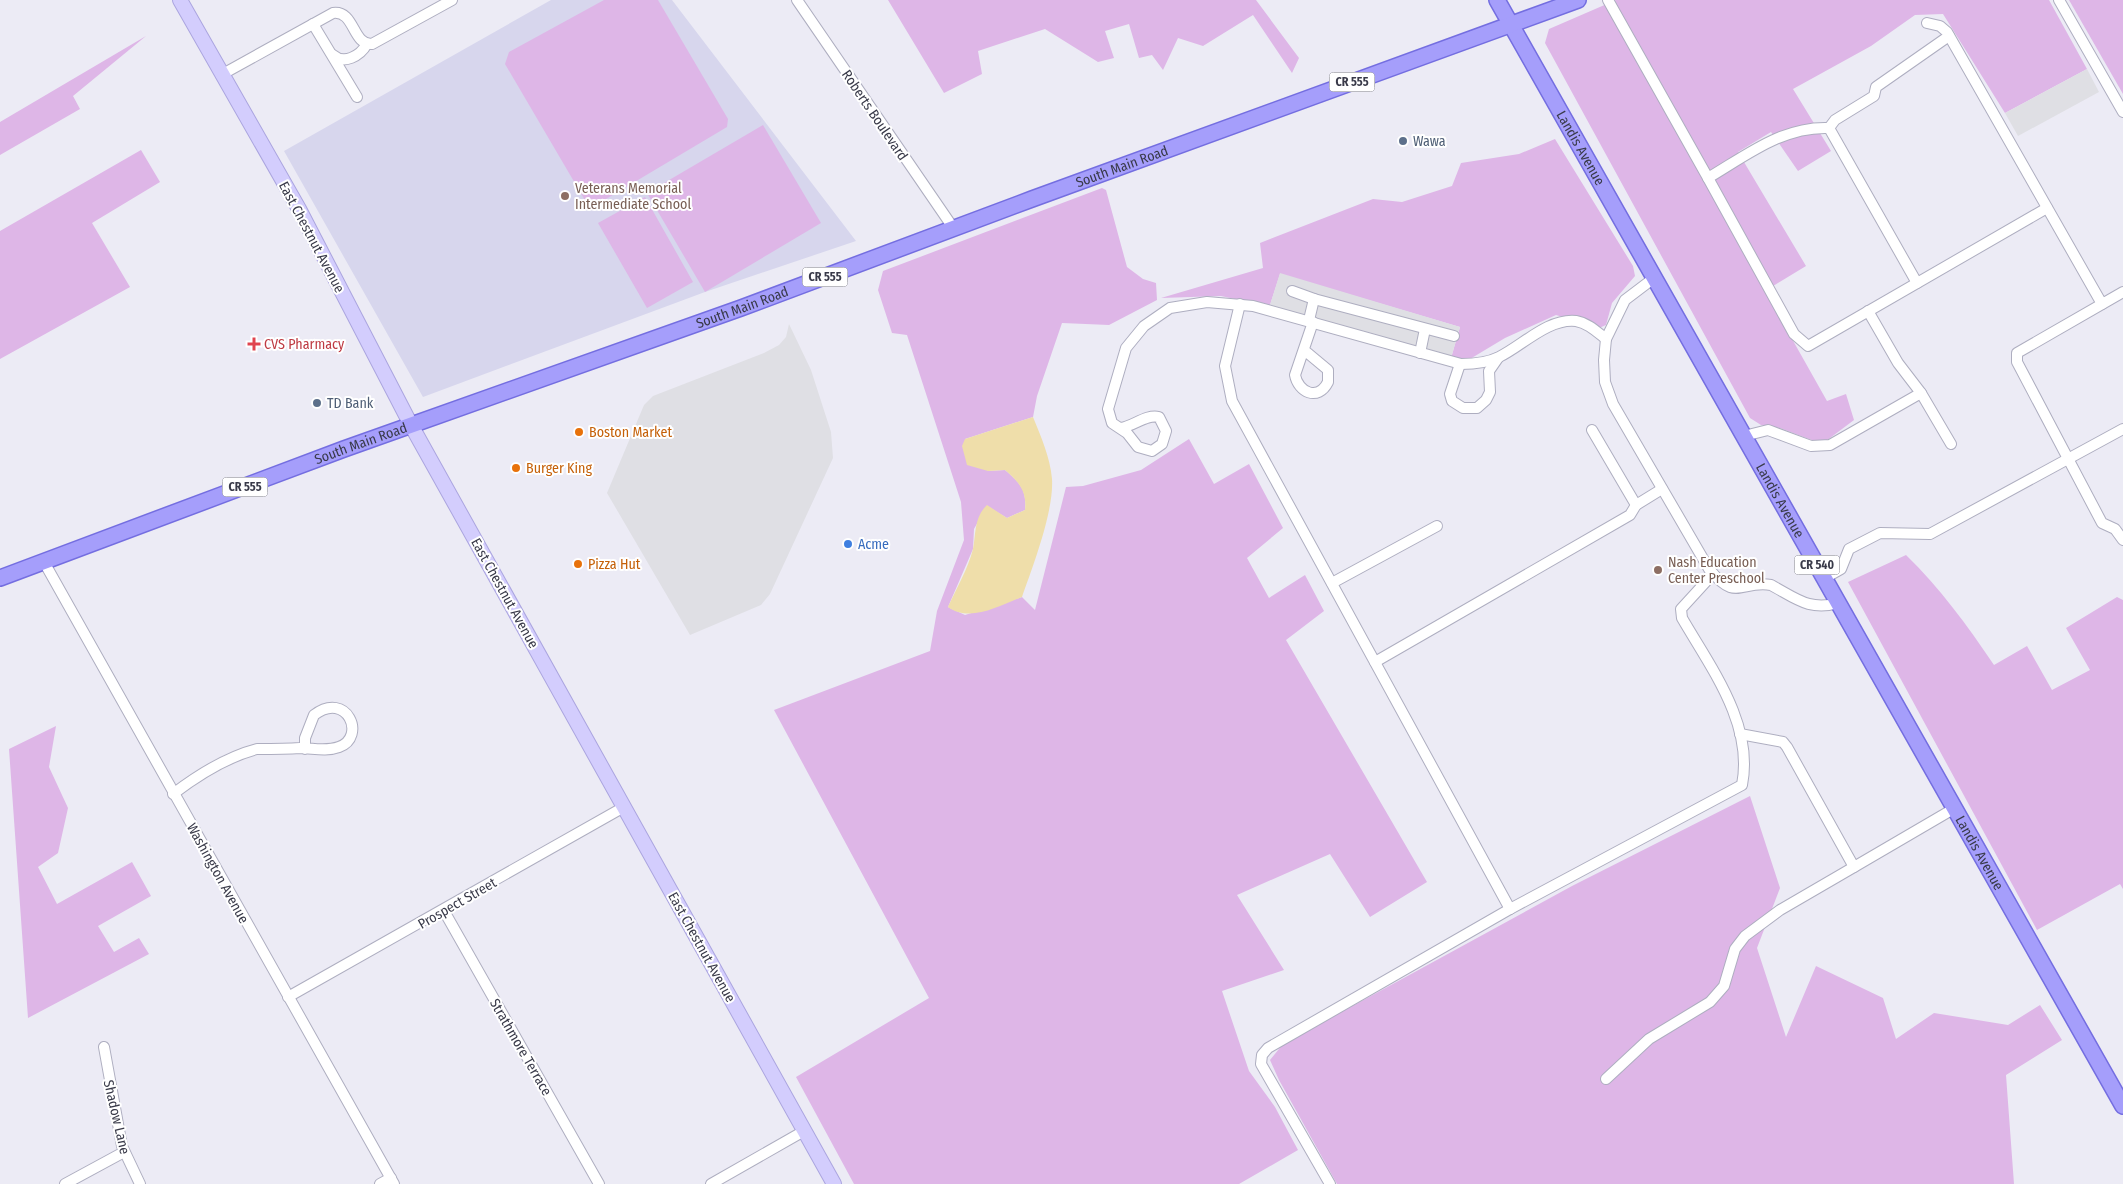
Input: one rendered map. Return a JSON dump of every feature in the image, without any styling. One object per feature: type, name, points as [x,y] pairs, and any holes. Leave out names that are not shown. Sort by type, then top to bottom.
[{"type":"main road","name":"Landis Avenue","points":[[1497,0],[2123,1106]]},
{"type":"main road","name":"South Main Road","points":[[0,578],[411,425],[741,308],[1578,0]]},
{"type":"street","name":"East Chestnut Avenue","points":[[180,0],[298,209],[411,425],[834,1184]]},
{"type":"street","points":[[221,75],[333,13],[342,14],[346,17],[362,41],[367,44],[378,42],[452,0]]},
{"type":"street","name":"Roberts Boulevard","points":[[797,0],[954,229]]},
{"type":"street","points":[[1608,0],[1794,334],[1808,346],[2047,208]]},
{"type":"street","points":[[2059,0],[2123,112]]},
{"type":"street","points":[[1926,23],[1940,26],[1949,36],[2102,304]]},
{"type":"street","points":[[313,24],[357,97]]},
{"type":"street","points":[[1830,128],[1835,120],[1874,96],[1876,87],[1949,36]]},
{"type":"street","points":[[331,54],[339,60],[347,60],[363,50],[367,44]]},
{"type":"street","points":[[1708,178],[1779,136],[1812,127],[1830,128]]},
{"type":"street","points":[[1830,128],[1917,283]]},
{"type":"street","points":[[1654,278],[1626,300],[1606,338],[1605,382],[1613,404],[1662,489],[1720,583],[1734,588],[1771,585],[1813,607],[1823,607],[1839,603]]},
{"type":"street","points":[[1292,291],[1314,299],[1454,336]]},
{"type":"street","points":[[2123,292],[2017,353],[2017,362],[2102,523],[2115,529],[2123,540]]},
{"type":"street","points":[[1304,350],[1314,299]]},
{"type":"street","points":[[1122,428],[1112,423],[1108,409],[1126,348],[1133,337],[1144,326],[1170,308],[1207,302],[1240,304],[1311,321],[1460,364],[1488,361],[1499,357],[1550,326],[1562,322],[1575,321],[1587,324],[1606,338]]},
{"type":"street","points":[[1240,304],[1225,366],[1228,389],[1239,413],[1510,909]]},
{"type":"street","points":[[1868,311],[1898,363],[1921,393],[1951,444]]},
{"type":"street","points":[[1420,353],[1425,329]]},
{"type":"street","points":[[1460,364],[1450,394],[1452,401],[1463,408],[1477,408],[1486,400],[1490,392],[1489,371],[1499,357]]},
{"type":"street","points":[[1744,436],[1768,430],[1811,446],[1830,445],[1921,393]]},
{"type":"street","points":[[1825,578],[1841,569],[1849,549],[1880,534],[1930,534],[2123,429]]},
{"type":"street","points":[[1592,430],[1636,504]]},
{"type":"street","points":[[1375,662],[1630,515],[1636,504],[1662,489]]},
{"type":"street","points":[[1332,583],[1437,526]]},
{"type":"street","name":"Washington Avenue","points":[[44,562],[392,1181]]},
{"type":"street","points":[[1330,1184],[1261,1064],[1262,1055],[1272,1043],[1510,909],[1734,791],[1742,785],[1744,772],[1740,734],[1728,695],[1682,618],[1681,609],[1713,574]]},
{"type":"street","points":[[173,794],[200,775],[246,752],[257,749],[329,750],[346,743],[353,729],[348,715],[338,708],[331,706],[314,715],[307,731],[305,749]]},
{"type":"street","points":[[1740,734],[1783,742],[1854,867]]},
{"type":"street","name":"Prospect Street","points":[[288,997],[444,911],[624,807]]},
{"type":"street","points":[[1606,1079],[1649,1039],[1710,1002],[1724,986],[1735,949],[1745,936],[1780,910],[1955,808]]},
{"type":"street","name":"Strathmore Terrace","points":[[444,911],[599,1184]]},
{"type":"street","name":"Shadow Lane","points":[[104,1047],[116,1124],[124,1152],[140,1184]]},
{"type":"street","points":[[711,1184],[804,1131]]},
{"type":"street","points":[[65,1184],[124,1152]]},
{"type":"street","points":[[380,1184],[392,1181]]},
{"type":"shaded area","name":"Veterans Memorial Intermediate School","points":[[551,0],[672,0],[856,241],[705,292],[423,397],[284,151]]},
{"type":"shaded area","points":[[604,0],[658,0],[728,119],[727,127],[596,205],[586,202],[505,64],[509,52]]},
{"type":"shaded area","points":[[888,0],[1256,0],[1299,58],[1292,73],[1253,15],[1203,46],[1178,38],[1163,70],[1152,55],[1139,58],[1129,24],[1105,31],[1114,58],[1098,62],[1045,29],[978,51],[982,74],[944,93]]},
{"type":"shaded area","points":[[1616,0],[2049,0],[2087,69],[2005,113],[1943,14],[1915,15],[1871,46],[1793,89],[1831,151],[1798,171],[1771,132],[1738,152],[1806,266],[1765,291],[1827,401],[1846,394],[1854,420],[1822,444],[1780,428],[1761,425],[1750,418],[1545,43],[1549,29]]},
{"type":"shaded area","points":[[2069,0],[2123,0],[2123,94]]},
{"type":"shaded area","points":[[146,36],[73,96],[80,109],[0,155],[0,122]]},
{"type":"shaded area","points":[[2087,69],[2099,92],[2018,136],[2005,113]]},
{"type":"shaded area","points":[[763,125],[821,223],[705,292],[647,193]]},
{"type":"shaded area","points":[[1555,139],[1633,266],[1635,276],[1612,303],[1606,325],[1599,328],[1556,315],[1505,338],[1470,359],[1451,358],[1460,327],[1280,274],[1270,305],[1267,306],[1221,296],[1161,298],[1263,268],[1260,243],[1373,199],[1402,202],[1452,186],[1461,163],[1519,154]]},
{"type":"shaded area","points":[[141,150],[160,182],[92,223],[130,287],[0,359],[0,231]]},
{"type":"shaded area","points":[[1102,188],[1106,190],[1127,267],[1143,279],[1156,283],[1157,300],[1109,325],[1062,323],[1037,396],[1033,417],[965,439],[988,471],[1005,470],[1015,479],[1024,492],[1025,510],[1007,518],[987,506],[974,529],[973,549],[948,607],[965,615],[1022,597],[1035,610],[1066,487],[1083,486],[1141,470],[1189,439],[1214,484],[1249,464],[1283,528],[1247,558],[1269,598],[1305,575],[1324,611],[1286,640],[1427,882],[1370,917],[1330,854],[1237,895],[1284,970],[1222,991],[1249,1071],[1275,1107],[1298,1150],[1239,1184],[854,1184],[796,1077],[929,998],[774,710],[930,651],[937,611],[964,540],[961,502],[907,335],[892,333],[878,290],[883,271]]},
{"type":"shaded area","points":[[645,197],[693,282],[647,308],[598,223]]},
{"type":"shaded area","points":[[1280,273],[1460,327],[1451,358],[1270,305]]},
{"type":"shaded area","points":[[789,324],[811,370],[831,432],[833,458],[770,594],[761,605],[690,635],[607,493],[644,405],[653,396],[764,353],[779,345],[786,337]]},
{"type":"shaded area","points":[[1033,417],[1045,447],[1052,479],[1052,492],[1042,538],[1022,597],[985,611],[975,613],[957,612],[948,607],[971,556],[976,526],[983,510],[987,505],[1007,518],[1025,510],[1025,497],[1021,487],[1010,474],[1005,470],[988,471],[967,465],[962,446],[965,439]]},
{"type":"shaded area","points":[[1906,555],[1953,607],[1994,665],[2027,646],[2052,690],[2090,670],[2066,628],[2117,597],[2123,600],[2123,889],[2120,884],[2037,930],[1848,582]]},
{"type":"shaded area","points":[[56,726],[49,767],[68,808],[58,853],[38,867],[57,904],[132,862],[151,896],[98,926],[114,952],[139,938],[149,954],[28,1018],[9,749]]},
{"type":"shaded area","points":[[1750,796],[1780,888],[1757,948],[1786,1037],[1816,966],[1883,998],[1896,1039],[1934,1013],[2008,1025],[2040,1005],[2062,1040],[2006,1075],[2014,1184],[1337,1184],[1279,1080],[1270,1060],[1283,1044],[1572,886]]},
{"type":"place","name":"Wawa","points":[[1403,141]]},
{"type":"place","name":"Veterans Memorial Intermediate School","points":[[565,196]]},
{"type":"place","name":"CVS Pharmacy","points":[[254,344]]},
{"type":"place","name":"TD Bank","points":[[317,403]]},
{"type":"place","name":"Boston Market","points":[[579,432]]},
{"type":"place","name":"Burger King","points":[[516,468]]},
{"type":"place","name":"Acme","points":[[848,544]]},
{"type":"place","name":"Pizza Hut","points":[[578,564]]},
{"type":"place","name":"Nash Education Center Preschool","points":[[1658,570]]}]
